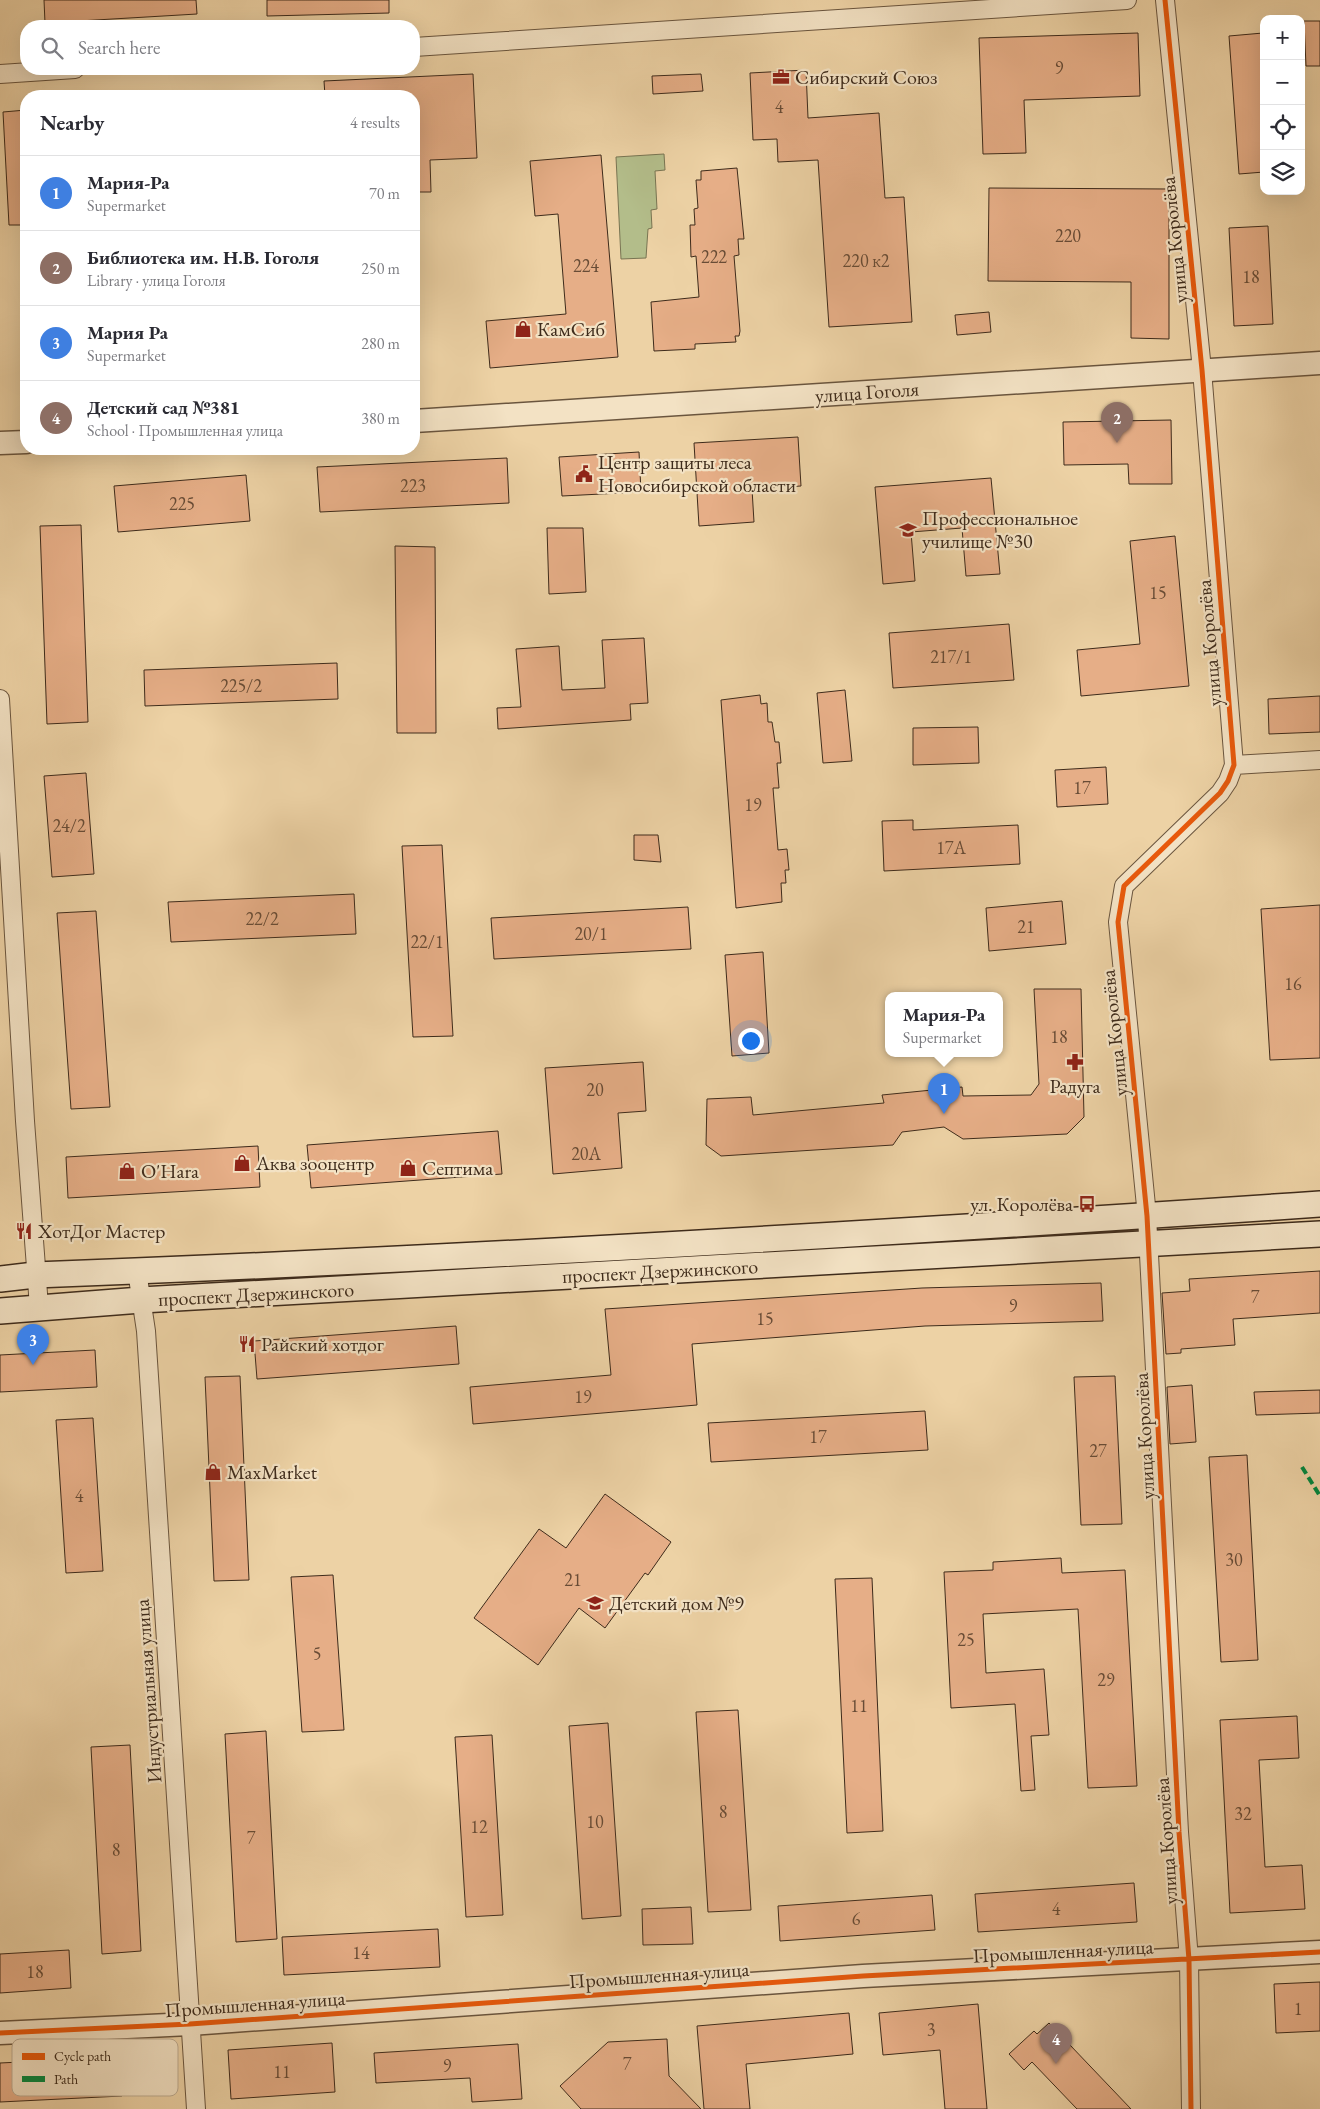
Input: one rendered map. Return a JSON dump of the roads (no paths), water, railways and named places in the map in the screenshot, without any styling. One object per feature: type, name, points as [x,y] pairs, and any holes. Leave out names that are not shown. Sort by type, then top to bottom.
[{"type":"main road","name":"проспект Дзержинского","points":[[0,1279],[36,1275],[530,1251],[1147,1216],[1320,1204]]},
{"type":"main road","name":"проспект Дзержинского","points":[[0,1310],[141,1300],[1320,1234]]},
{"type":"street","points":[[420,47],[1127,0]]},
{"type":"street","name":"улица Королёва","points":[[1165,0],[1202,370],[1234,765],[1228,781],[1220,793],[1124,886],[1118,922],[1147,1216],[1179,1832],[1189,1960],[1192,2109]]},
{"type":"street","points":[[0,74],[20,73]]},
{"type":"street","name":"улица Гоголя","points":[[420,421],[1320,363]]},
{"type":"street","points":[[0,443],[20,442]]},
{"type":"street","points":[[0,699],[39,1308]]},
{"type":"street","points":[[1234,765],[1320,760]]},
{"type":"street","name":"Индустриальная улица","points":[[137,1271],[151,1407],[196,2109]]},
{"type":"street","name":"Промышленная улица","points":[[0,2033],[190,2024],[863,1976],[1320,1952]]},
{"type":"place","name":"Сибирский Союз","points":[[781,77]]},
{"type":"place","name":"КамСиб","points":[[523,329]]},
{"type":"place","name":"Библиотека им. Н.В. Гоголя","points":[[1117,443]]},
{"type":"place","name":"Центр защиты леса Новосибирской области","points":[[584,474]]},
{"type":"place","name":"Профессиональное училище №30","points":[[908,530]]},
{"type":"place","name":"Радуга","points":[[1075,1062]]},
{"type":"place","name":"Мария-Ра","points":[[944,1114]]},
{"type":"place","name":"Аква зооцентр","points":[[242,1163]]},
{"type":"place","name":"Септима","points":[[408,1168]]},
{"type":"place","name":"O'Hara","points":[[127,1171]]},
{"type":"place","name":"ул. Королёва","points":[[1087,1204]]},
{"type":"place","name":"ХотДог Мастер","points":[[24,1231]]},
{"type":"place","name":"Райский хотдог","points":[[247,1344]]},
{"type":"place","name":"Мария Ра","points":[[33,1365]]},
{"type":"place","name":"MaxMarket","points":[[213,1472]]},
{"type":"place","name":"Детский дом №9","points":[[595,1603]]},
{"type":"place","name":"Детский сад №381","points":[[1056,2064]]}]
